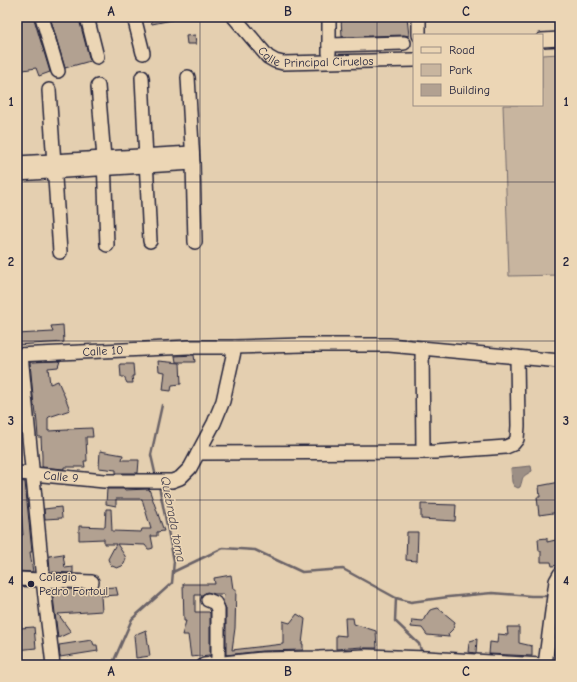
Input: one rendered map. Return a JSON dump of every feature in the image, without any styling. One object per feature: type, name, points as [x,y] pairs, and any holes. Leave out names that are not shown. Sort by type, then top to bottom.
[{"type":"street","points":[[42,17],[58,71]]},
{"type":"street","points":[[87,17],[97,57]]},
{"type":"street","points":[[134,17],[143,53]]},
{"type":"street","name":"Calle Principal Ciruelos","points":[[234,17],[268,57],[283,63],[413,60]]},
{"type":"street","points":[[329,17],[334,45]]},
{"type":"street","points":[[334,61],[334,45],[338,17]]},
{"type":"street","points":[[419,17],[420,34]]},
{"type":"street","points":[[543,40],[560,39]]},
{"type":"street","points":[[334,45],[404,44]]},
{"type":"street","points":[[142,77],[150,241]]},
{"type":"street","points":[[188,77],[195,242]]},
{"type":"street","points":[[98,86],[104,163],[107,245]]},
{"type":"street","points":[[49,90],[60,252]]},
{"type":"street","points":[[17,163],[55,166],[192,158]]},
{"type":"street","points":[[17,174],[55,166]]},
{"type":"street","name":"Calle 10","points":[[19,355],[188,347],[389,345],[560,361]]},
{"type":"street","name":"Calle 9","points":[[17,473],[104,481],[172,481],[180,478],[190,468],[214,423],[223,401],[235,347]]},
{"type":"street","points":[[422,348],[423,452]]},
{"type":"street","points":[[19,355],[53,665]]},
{"type":"street","points":[[198,454],[435,452],[506,446],[513,444],[517,439],[518,432],[518,357]]},
{"type":"street","points":[[545,665],[556,581],[560,574]]},
{"type":"street","points":[[17,579],[92,582]]},
{"type":"street","points":[[208,600],[215,603],[218,609],[218,664]]},
{"type":"street","points":[[204,665],[426,658],[541,665]]},
{"type":"green space","points":[[560,54],[560,275],[509,276],[503,106],[543,106],[543,55]]},
{"type":"shaded area","points":[[531,466],[532,471],[523,478],[520,487],[518,488],[514,486],[512,482],[511,468]]},
{"type":"building","points":[[17,17],[32,17],[34,19],[50,72],[39,76],[36,68],[17,71]]},
{"type":"building","points":[[50,17],[77,17],[90,61],[65,68]]},
{"type":"building","points":[[150,17],[171,17],[172,20],[152,24]]},
{"type":"building","points":[[341,17],[407,17],[409,36],[342,37]]},
{"type":"building","points":[[195,35],[196,44],[187,44],[186,36]]},
{"type":"building","points":[[63,325],[64,342],[17,345],[17,334],[53,332],[51,326]]},
{"type":"building","points":[[194,355],[195,362],[176,362],[175,356]]},
{"type":"building","points":[[60,361],[58,367],[48,368],[50,384],[58,381],[70,410],[49,417],[48,431],[92,428],[93,437],[86,437],[87,461],[84,461],[85,467],[64,467],[64,469],[42,467],[41,437],[38,437],[30,362]]},
{"type":"building","points":[[158,361],[180,363],[181,384],[172,385],[171,391],[163,390],[165,372],[159,371]]},
{"type":"building","points":[[120,364],[133,364],[133,383],[127,383],[124,377],[121,377]]},
{"type":"building","points":[[100,451],[123,455],[122,460],[139,460],[138,473],[116,473],[116,470],[99,468]]},
{"type":"building","points":[[17,481],[25,482],[32,552],[30,552],[33,572],[17,571],[17,535],[23,535],[21,509],[17,509]]},
{"type":"building","points":[[560,482],[560,512],[539,515],[537,497],[540,497],[539,486]]},
{"type":"building","points":[[107,489],[149,489],[164,531],[157,532],[157,536],[151,536],[153,548],[150,549],[148,549],[145,545],[117,544],[126,559],[122,566],[117,568],[110,564],[108,559],[116,544],[104,544],[104,539],[79,540],[79,526],[105,527],[106,509],[111,509],[112,531],[141,532],[142,529],[151,529],[142,499],[116,499],[116,506],[106,504]]},
{"type":"building","points":[[421,504],[456,505],[455,521],[421,519]]},
{"type":"building","points":[[61,507],[62,518],[45,519],[44,509]]},
{"type":"building","points":[[407,532],[418,532],[417,561],[406,560]]},
{"type":"building","points":[[547,538],[547,542],[560,539],[560,565],[552,566],[551,562],[541,562],[541,551],[539,551],[538,539]]},
{"type":"building","points":[[63,554],[65,568],[73,567],[73,573],[50,572],[49,556]]},
{"type":"building","points":[[231,575],[233,589],[236,589],[235,628],[232,650],[283,644],[283,621],[290,623],[297,614],[305,619],[302,644],[303,650],[262,651],[226,655],[226,609],[223,602],[224,594],[207,592],[202,595],[195,595],[195,612],[210,613],[210,656],[191,657],[188,635],[182,635],[186,621],[184,621],[183,584],[215,584],[214,578]]},
{"type":"building","points":[[116,587],[118,595],[101,596],[102,611],[58,614],[71,632],[58,638],[52,588],[92,590],[97,588]]},
{"type":"building","points":[[438,608],[455,622],[453,629],[448,634],[449,637],[427,635],[422,628],[411,627],[412,620],[423,621],[430,610]]},
{"type":"building","points":[[345,618],[353,618],[354,624],[376,631],[377,648],[362,647],[336,649],[336,635],[346,636]]},
{"type":"building","points":[[34,627],[36,648],[17,650],[17,634],[21,634],[20,628]]},
{"type":"building","points":[[507,627],[519,627],[519,643],[532,646],[532,656],[489,654],[490,642],[497,643],[498,634],[508,635]]},
{"type":"building","points":[[146,630],[150,656],[136,658],[134,635]]},
{"type":"building","points":[[477,639],[476,653],[468,652],[470,641]]},
{"type":"building","points":[[92,640],[94,645],[97,645],[98,651],[60,657],[59,645]]},
{"type":"waterway","name":"Quebrada toma","points":[[156,477],[151,455],[162,405]]},
{"type":"waterway","name":"Quebrada toma","points":[[112,665],[132,619],[172,583],[174,561],[159,486]]},
{"type":"waterway","points":[[173,572],[223,548],[255,550],[302,572],[343,569],[396,598],[411,602],[492,593],[549,596]]},
{"type":"waterway","points":[[396,598],[395,621],[419,644],[422,653]]},
{"type":"place","name":"Colegio Pedro Fortoul","points":[[31,584]]}]
